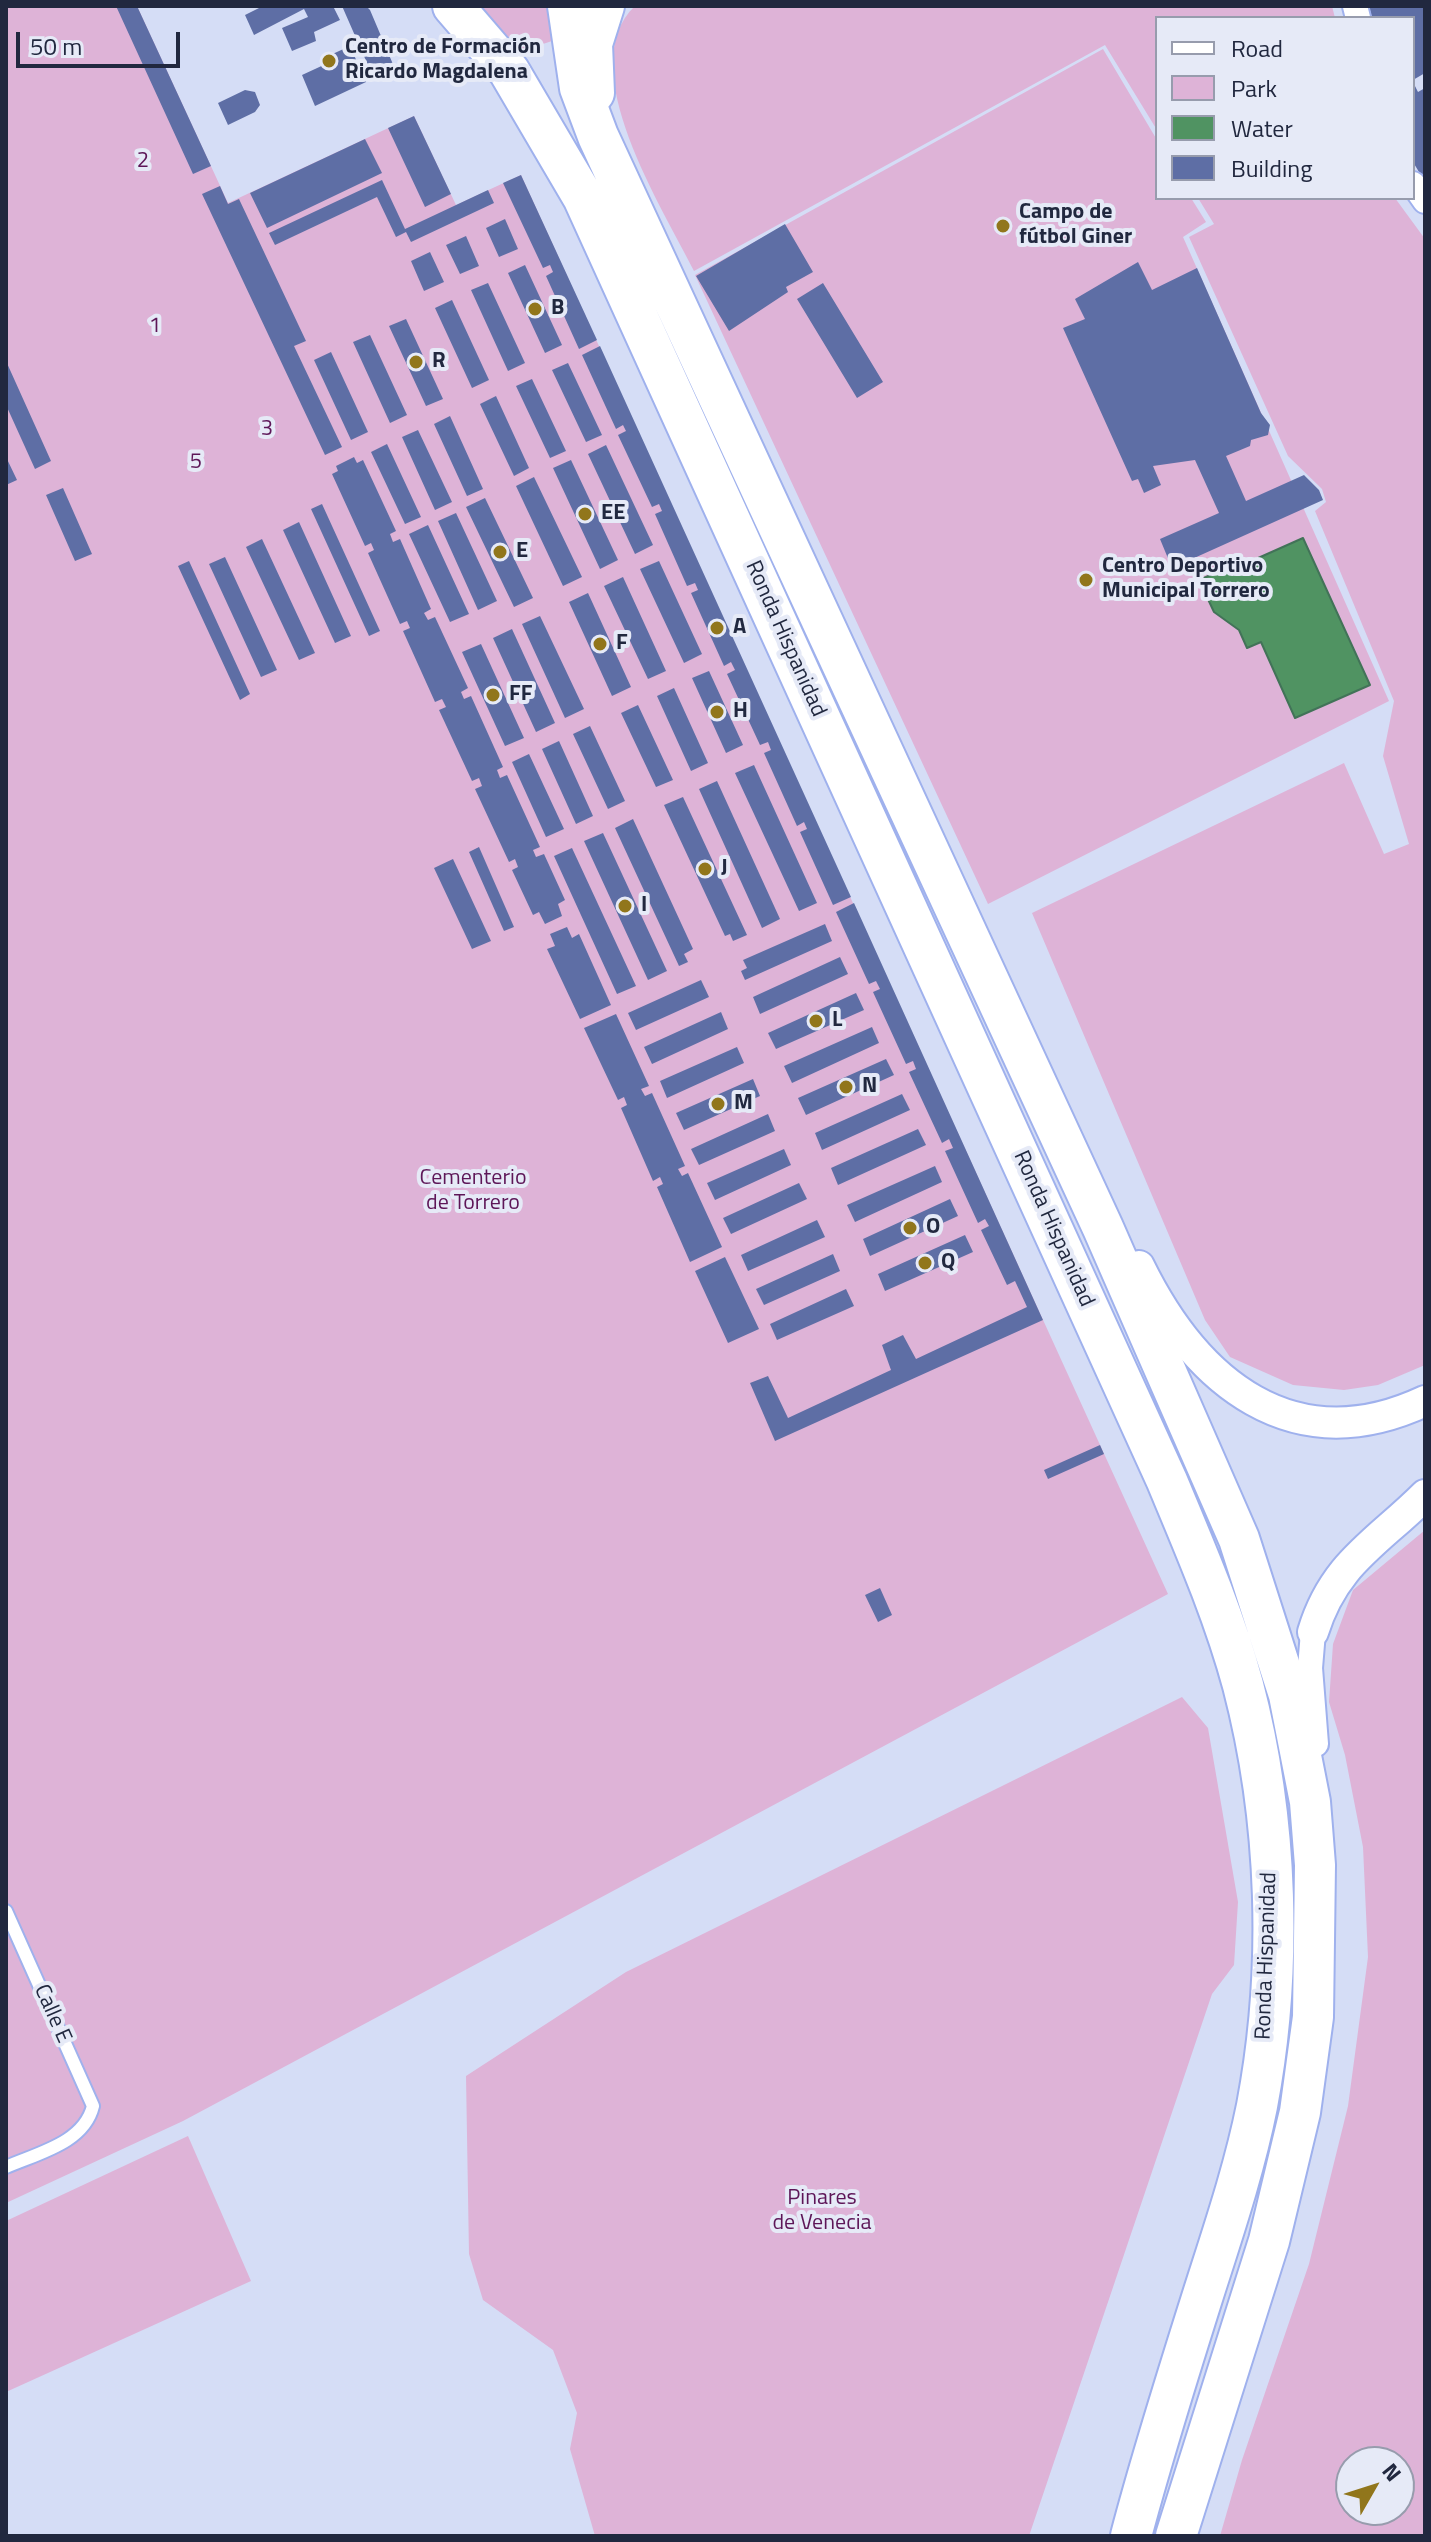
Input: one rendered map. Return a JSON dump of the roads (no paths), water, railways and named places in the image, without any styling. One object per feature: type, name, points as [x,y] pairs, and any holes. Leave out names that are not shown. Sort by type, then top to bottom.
[{"type":"highway","name":"Ronda Hispanidad","points":[[453,6],[509,71],[583,197],[1167,1481],[1204,1570],[1243,1685],[1262,1775],[1271,1857],[1273,1941],[1257,2104],[1243,2167],[1159,2431],[1131,2536]]},
{"type":"highway","name":"Ronda Hispanidad","points":[[568,6],[580,88],[598,136],[1103,1228],[1257,1587],[1289,1695],[1310,1802],[1315,1865],[1313,2017],[1300,2112],[1269,2241],[1176,2536]]},
{"type":"main road","points":[[598,136],[592,55],[605,6]]},
{"type":"street","points":[[1103,1228],[1131,1252],[1159,1306],[1191,1349],[1225,1383],[1248,1399],[1275,1411],[1330,1420],[1382,1417],[1425,1401]]},
{"type":"street","points":[[1310,1802],[1316,1765],[1310,1668],[1313,1632],[1328,1593],[1341,1572],[1359,1552],[1425,1495]]},
{"type":"lane","name":"Calle E","points":[[6,1911],[93,2106],[90,2117],[75,2136],[6,2167]]},
{"type":"water","points":[[1303,538],[1370,685],[1295,718],[1261,642],[1247,648],[1239,630],[1214,612],[1199,580],[1227,568],[1229,571]]},
{"type":"place","name":"Centro de Formación Ricardo Magdalena","points":[[329,61]]},
{"type":"place","name":"Campo de fútbol Giner","points":[[1003,226]]},
{"type":"place","name":"B","points":[[535,309]]},
{"type":"place","name":"R","points":[[416,362]]},
{"type":"place","name":"EE","points":[[585,514]]},
{"type":"place","name":"E","points":[[500,552]]},
{"type":"place","name":"Centro Deportivo Municipal Torrero","points":[[1086,580]]},
{"type":"place","name":"A","points":[[717,628]]},
{"type":"place","name":"F","points":[[600,644]]},
{"type":"place","name":"FF","points":[[493,695]]},
{"type":"place","name":"H","points":[[717,712]]},
{"type":"place","name":"J","points":[[705,869]]},
{"type":"place","name":"I","points":[[625,906]]},
{"type":"place","name":"L","points":[[816,1021]]},
{"type":"place","name":"N","points":[[846,1087]]},
{"type":"place","name":"M","points":[[718,1104]]},
{"type":"place","name":"O","points":[[910,1228]]},
{"type":"place","name":"Q","points":[[925,1263]]},
{"type":"park label","name":"2","points":[[143,162]]},
{"type":"park label","name":"1","points":[[155,327]]},
{"type":"park label","name":"3","points":[[267,430]]},
{"type":"park label","name":"5","points":[[196,463]]},
{"type":"park label","name":"Cementerio de Torrero","points":[[473,1192]]},
{"type":"park label","name":"Pinares de Venecia","points":[[822,2212]]}]
